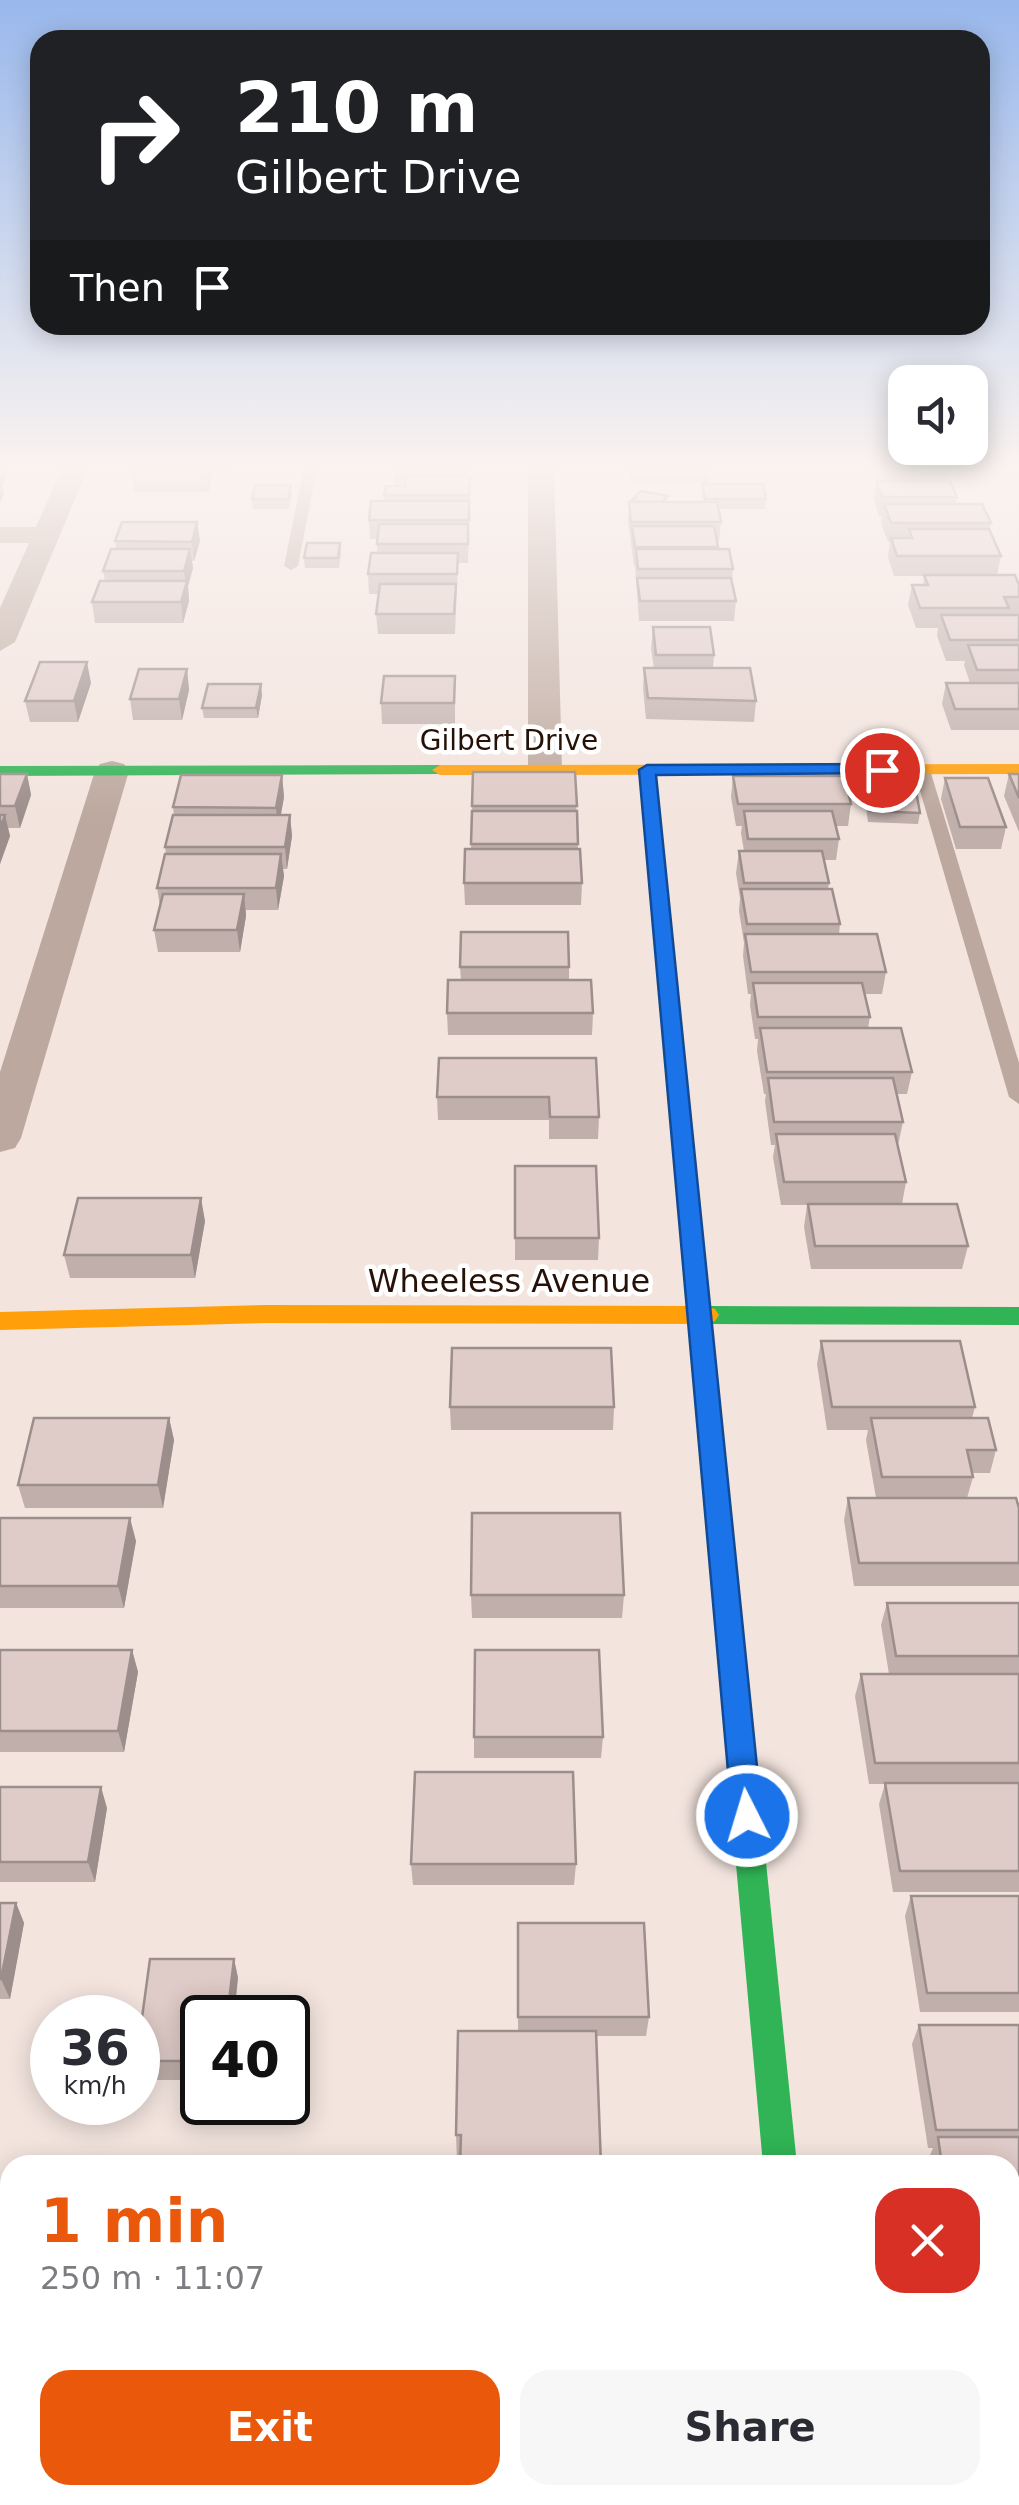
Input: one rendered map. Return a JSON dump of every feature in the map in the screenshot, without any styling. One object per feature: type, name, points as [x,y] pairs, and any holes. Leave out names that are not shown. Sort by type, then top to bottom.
[{"type":"street","points":[[0,642],[25,585]]},
{"type":"street","points":[[543,585],[545,770]]},
{"type":"street","name":"Gilbert Drive","points":[[0,771],[1019,769]]},
{"type":"street","points":[[647,770],[779,2155]]},
{"type":"street","points":[[0,1138],[112,771]]},
{"type":"street","name":"Wheeless Avenue","points":[[0,1321],[266,1314],[1019,1316]]},
{"type":"lane","points":[[922,770],[1019,1097]]},
{"type":"building","points":[[99,585],[186,585],[181,602],[92,602]]},
{"type":"building","points":[[380,585],[456,585],[454,614],[376,614]]},
{"type":"building","points":[[638,585],[732,585],[736,601],[640,601]]},
{"type":"building","points":[[912,585],[1019,585],[1019,597],[1004,597],[1009,608],[920,608]]},
{"type":"building","points":[[941,615],[1019,615],[1019,640],[950,640]]},
{"type":"building","points":[[653,627],[710,627],[714,655],[656,655]]},
{"type":"building","points":[[968,645],[1019,645],[1019,670],[977,670]]},
{"type":"building","points":[[40,662],[87,662],[74,701],[25,701]]},
{"type":"building","points":[[644,668],[750,668],[756,701],[648,698]]},
{"type":"building","points":[[139,669],[187,669],[179,699],[130,699]]},
{"type":"building","points":[[384,676],[455,676],[454,703],[381,703]]},
{"type":"building","points":[[946,683],[1019,683],[1019,709],[955,709]]},
{"type":"building","points":[[208,684],[261,684],[256,708],[202,708]]},
{"type":"building","points":[[473,772],[575,772],[577,806],[472,806]]},
{"type":"building","points":[[0,774],[27,774],[15,806],[0,806]]},
{"type":"building","points":[[1009,774],[1019,774],[1019,798]]},
{"type":"building","points":[[181,775],[282,775],[276,808],[173,807]]},
{"type":"building","points":[[733,776],[844,776],[851,804],[738,804]]},
{"type":"building","points":[[945,778],[988,778],[1006,827],[960,827]]},
{"type":"building","points":[[867,790],[916,791],[920,813],[870,811]]},
{"type":"building","points":[[472,811],[577,811],[578,844],[471,844]]},
{"type":"building","points":[[744,811],[832,811],[839,839],[748,839]]},
{"type":"building","points":[[173,815],[290,815],[285,847],[165,847]]},
{"type":"building","points":[[465,849],[580,849],[582,883],[464,883]]},
{"type":"building","points":[[739,851],[822,851],[829,883],[744,883]]},
{"type":"building","points":[[165,854],[281,854],[276,888],[157,888]]},
{"type":"building","points":[[741,889],[832,889],[840,924],[747,924]]},
{"type":"building","points":[[163,894],[244,894],[237,930],[154,930]]},
{"type":"building","points":[[461,932],[568,932],[569,967],[460,967]]},
{"type":"building","points":[[745,934],[877,934],[886,972],[751,972]]},
{"type":"building","points":[[448,980],[591,980],[593,1013],[447,1013]]},
{"type":"building","points":[[753,983],[862,983],[870,1017],[758,1017]]},
{"type":"building","points":[[760,1028],[901,1028],[912,1072],[767,1072]]},
{"type":"building","points":[[439,1058],[596,1058],[599,1117],[550,1117],[549,1097],[437,1097]]},
{"type":"building","points":[[768,1078],[893,1078],[903,1122],[774,1122]]},
{"type":"building","points":[[776,1134],[895,1134],[906,1182],[784,1182]]},
{"type":"building","points":[[515,1166],[596,1166],[599,1238],[515,1238]]},
{"type":"building","points":[[78,1198],[201,1198],[191,1255],[64,1255]]},
{"type":"building","points":[[808,1204],[957,1204],[968,1246],[815,1246]]},
{"type":"building","points":[[821,1341],[960,1341],[975,1407],[832,1407]]},
{"type":"building","points":[[452,1348],[611,1348],[614,1407],[450,1407]]},
{"type":"building","points":[[34,1418],[169,1418],[158,1485],[18,1485]]},
{"type":"building","points":[[871,1418],[988,1418],[996,1450],[967,1450],[973,1477],[882,1477]]},
{"type":"building","points":[[848,1498],[1016,1498],[1019,1563],[859,1563]]},
{"type":"building","points":[[472,1513],[620,1513],[624,1595],[471,1595]]},
{"type":"building","points":[[0,1518],[130,1518],[118,1586],[0,1586]]},
{"type":"building","points":[[887,1603],[1019,1603],[1019,1656],[896,1656]]},
{"type":"building","points":[[0,1650],[132,1650],[118,1731],[0,1731]]},
{"type":"building","points":[[475,1650],[599,1650],[603,1737],[474,1737]]},
{"type":"building","points":[[861,1674],[1019,1674],[1019,1763],[875,1763]]},
{"type":"building","points":[[415,1772],[573,1772],[576,1864],[411,1864]]},
{"type":"building","points":[[885,1783],[1019,1783],[1019,1871],[900,1871]]},
{"type":"building","points":[[0,1787],[101,1787],[88,1862],[0,1862]]},
{"type":"building","points":[[911,1896],[1019,1896],[1019,1993],[927,1993]]},
{"type":"building","points":[[0,1903],[16,1903],[1,1979],[0,1979]]},
{"type":"building","points":[[518,1923],[644,1923],[649,2017],[518,2017]]},
{"type":"building","points":[[150,1959],[234,1959],[230,1995],[180,1995],[180,2061],[160,2061],[160,1995],[145,1995]]},
{"type":"building","points":[[919,2025],[1019,2025],[1019,2130],[936,2130]]},
{"type":"building","points":[[458,2031],[596,2031],[601,2155],[460,2155],[461,2135],[456,2135]]},
{"type":"building","points":[[938,2137],[1019,2137],[1019,2155],[941,2155]]},
{"type":"traffic: fast","points":[[0,771],[440,770]]},
{"type":"traffic: fast","points":[[707,1315],[1019,1316]]},
{"type":"traffic: fast","points":[[719,1530],[779,2155]]},
{"type":"traffic: slow","points":[[440,770],[1019,769]]},
{"type":"traffic: slow","points":[[0,1321],[266,1314],[707,1315]]},
{"type":"traffic: jam","points":[[647,770],[719,1530]]},
{"type":"route","points":[[747,1816],[647,770],[882,770]]}]
